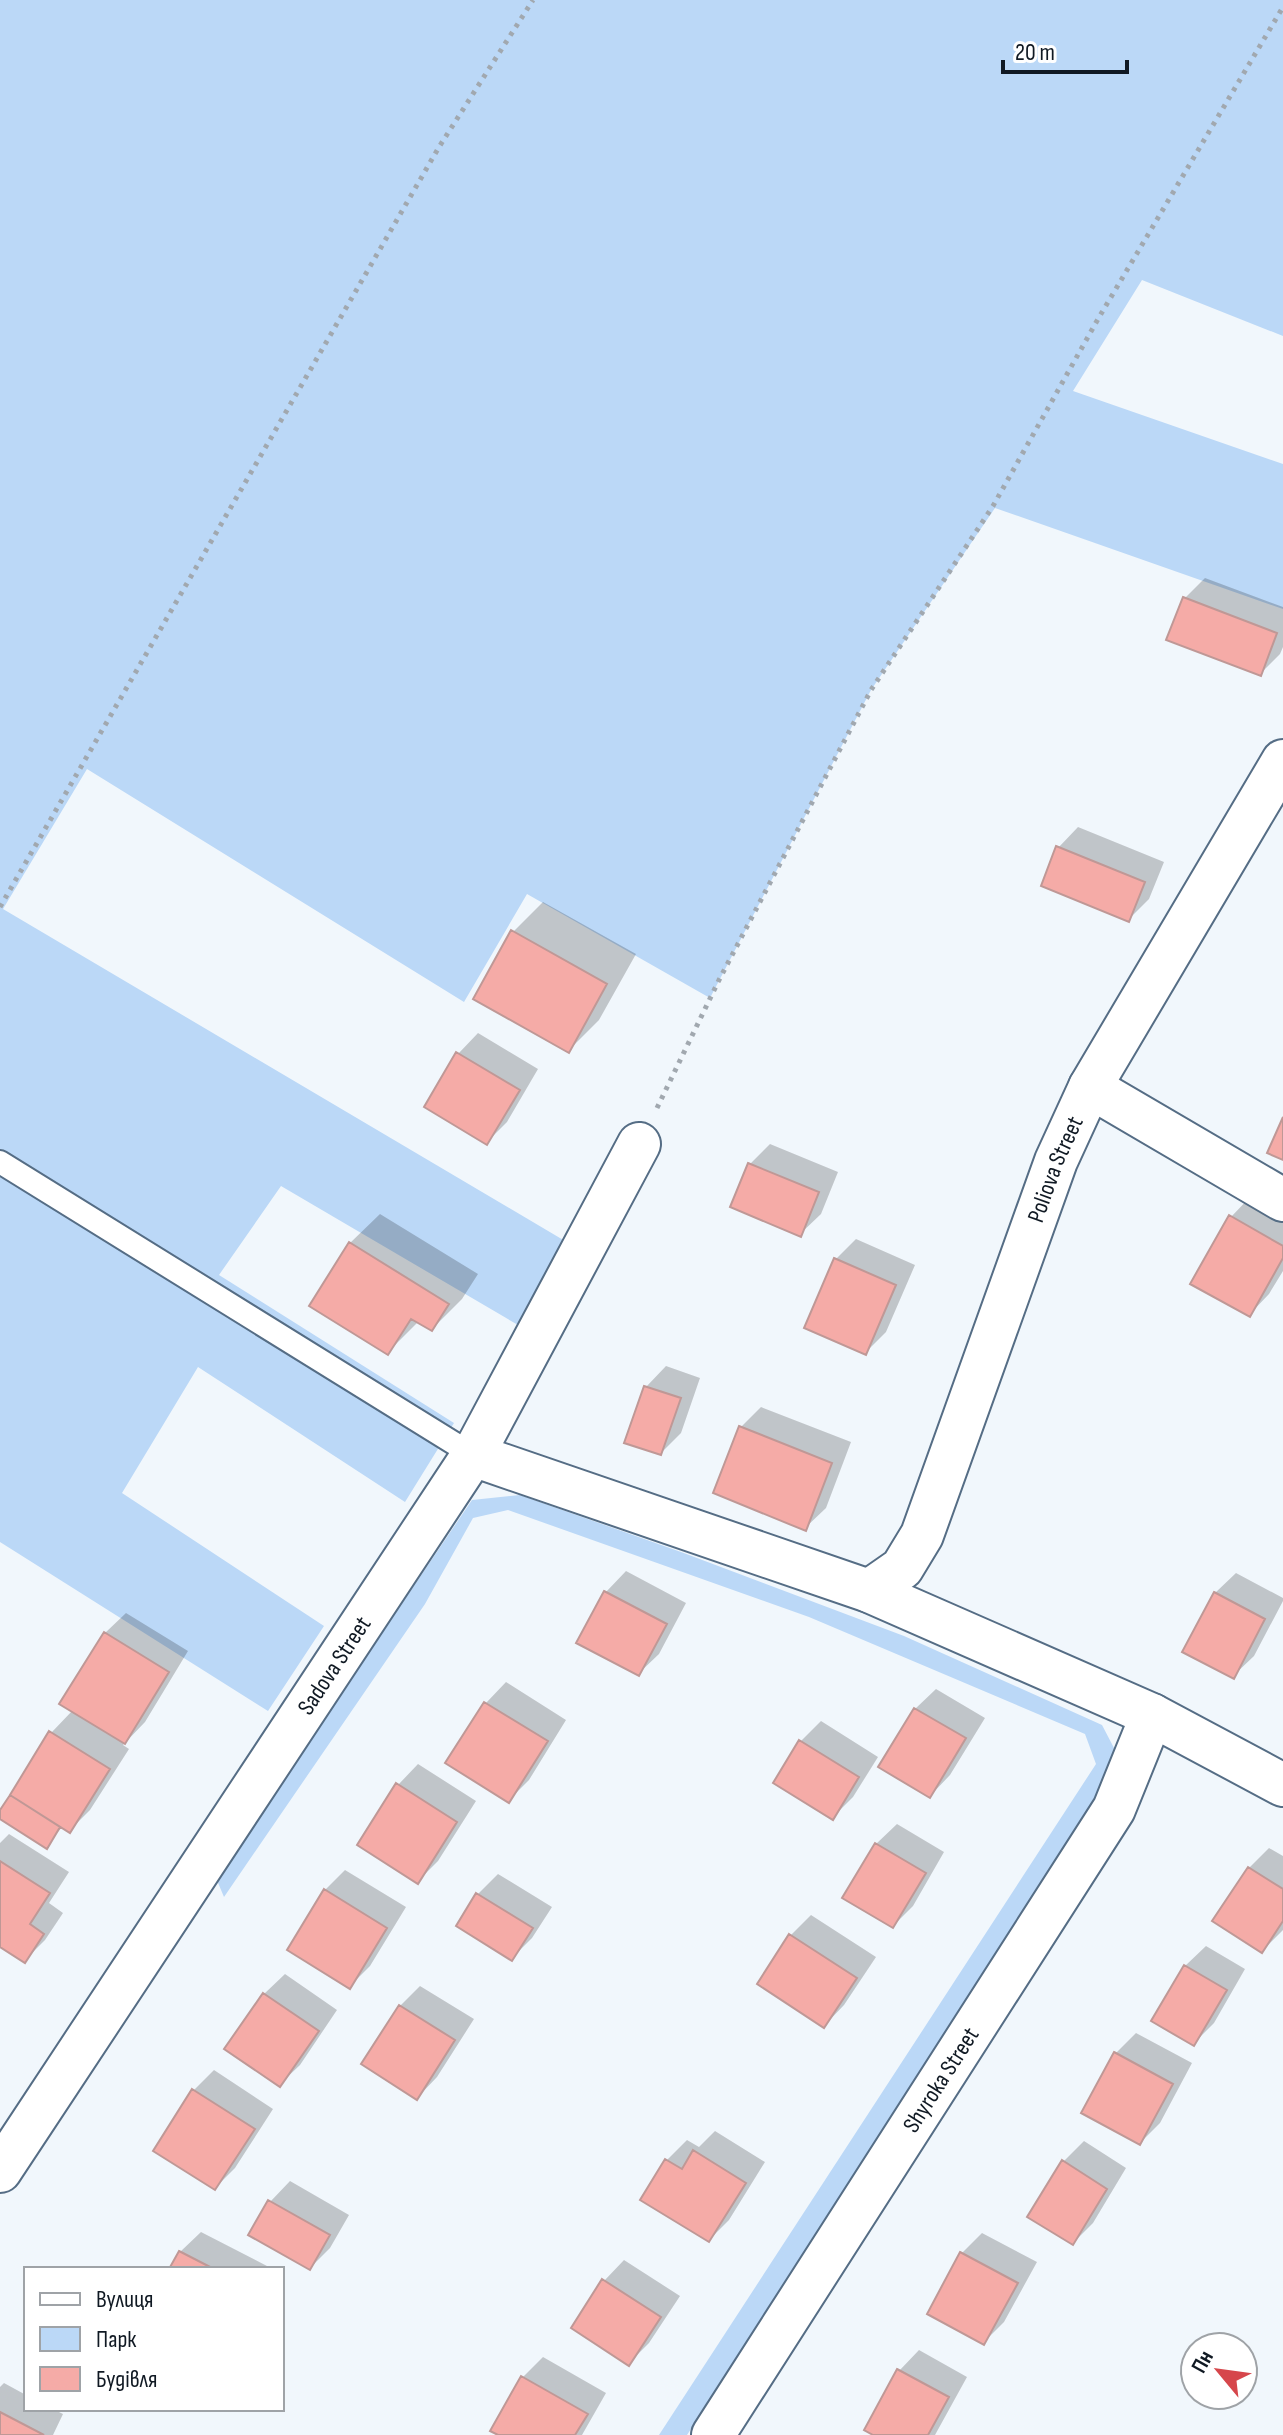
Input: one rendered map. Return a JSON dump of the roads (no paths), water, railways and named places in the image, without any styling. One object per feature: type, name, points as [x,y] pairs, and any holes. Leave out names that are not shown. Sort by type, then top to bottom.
[{"type":"street","name":"Poliova Street","points":[[869,1591],[902,1568],[922,1535],[1056,1161],[1090,1087],[1283,761]]},
{"type":"street","points":[[1090,1087],[1283,1200]]},
{"type":"street","name":"Sadova Street","points":[[0,2171],[473,1455],[639,1144]]},
{"type":"street","points":[[473,1455],[869,1591],[1152,1715],[1283,1785]]},
{"type":"street","name":"Shyroka Street","points":[[713,2435],[1114,1809],[1152,1715]]},
{"type":"lane","points":[[0,1162],[473,1455]]}]
